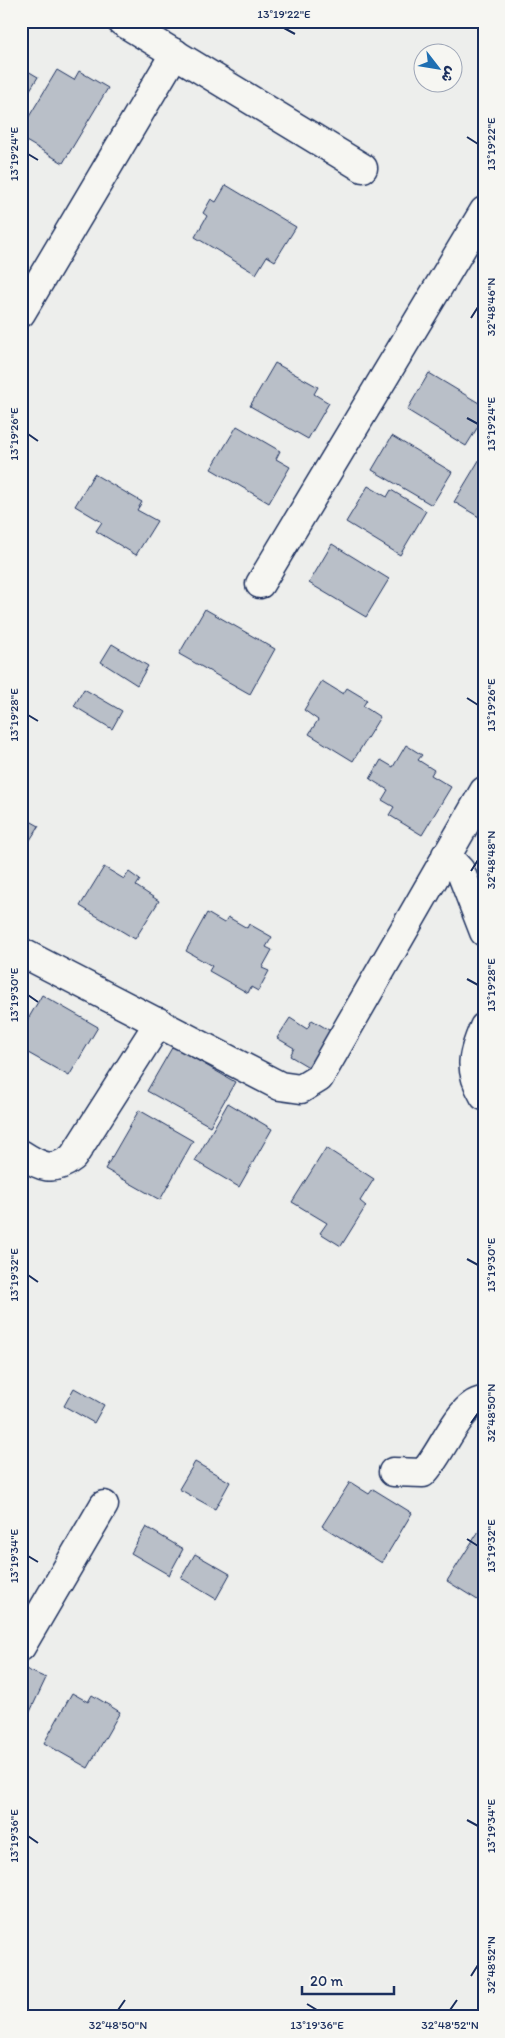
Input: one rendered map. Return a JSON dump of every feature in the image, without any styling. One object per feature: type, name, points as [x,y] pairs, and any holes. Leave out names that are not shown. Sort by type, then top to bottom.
[{"type":"street","points":[[121,21],[363,168]]},
{"type":"street","points":[[21,313],[175,53]]},
{"type":"street","points":[[260,584],[484,211]]},
{"type":"street","points":[[21,952],[280,1086],[301,1088],[319,1078],[484,791]]},
{"type":"street","points":[[446,855],[460,870],[484,932]]},
{"type":"street","points":[[21,1154],[45,1167],[58,1168],[73,1157],[159,1022]]},
{"type":"street","points":[[484,1028],[475,1081],[484,1096]]},
{"type":"street","points":[[393,1472],[423,1473],[432,1465],[466,1408],[477,1401],[484,1401]]},
{"type":"street","points":[[21,1647],[104,1505]]},
{"type":"building","points":[[21,67],[38,77],[21,104]]},
{"type":"building","points":[[57,70],[74,80],[79,71],[108,88],[63,163],[21,138],[21,130]]},
{"type":"building","points":[[226,185],[296,227],[275,261],[267,256],[256,274],[195,237],[207,216],[203,213],[211,199],[216,202]]},
{"type":"building","points":[[275,363],[318,387],[314,394],[329,403],[308,439],[250,406]]},
{"type":"building","points":[[429,373],[484,406],[484,417],[466,446],[407,410]]},
{"type":"building","points":[[237,426],[280,451],[276,459],[290,467],[269,503],[211,469]]},
{"type":"building","points":[[392,436],[452,472],[432,505],[372,470]]},
{"type":"building","points":[[484,452],[484,520],[454,502]]},
{"type":"building","points":[[94,474],[142,502],[137,510],[157,521],[136,555],[96,531],[102,522],[75,506]]},
{"type":"building","points":[[368,486],[387,497],[391,490],[426,511],[400,555],[346,522]]},
{"type":"building","points":[[332,544],[389,579],[366,617],[309,583]]},
{"type":"building","points":[[205,609],[275,649],[250,694],[179,654]]},
{"type":"building","points":[[112,644],[148,666],[137,685],[101,662]]},
{"type":"building","points":[[322,681],[343,694],[347,688],[367,700],[363,706],[380,717],[353,761],[309,734],[318,720],[304,710]]},
{"type":"building","points":[[84,689],[122,711],[112,729],[74,706]]},
{"type":"building","points":[[406,745],[422,755],[418,760],[434,770],[431,775],[451,787],[422,835],[389,815],[394,807],[382,800],[388,790],[370,779],[381,760],[393,767]]},
{"type":"building","points":[[21,816],[39,826],[21,854]]},
{"type":"building","points":[[104,867],[124,879],[129,872],[140,880],[136,886],[159,901],[135,939],[80,906]]},
{"type":"building","points":[[207,913],[224,923],[228,917],[247,928],[249,924],[272,937],[266,947],[272,950],[262,968],[269,971],[258,991],[251,987],[248,993],[209,971],[212,966],[186,951]]},
{"type":"building","points":[[42,995],[98,1027],[69,1076],[21,1049],[21,1031]]},
{"type":"building","points":[[290,1018],[307,1029],[312,1020],[334,1033],[312,1069],[290,1056],[294,1048],[277,1038]]},
{"type":"building","points":[[173,1046],[235,1082],[210,1126],[147,1091]]},
{"type":"building","points":[[228,1103],[272,1129],[239,1187],[195,1161]]},
{"type":"building","points":[[139,1110],[193,1141],[160,1200],[105,1169]]},
{"type":"building","points":[[326,1148],[374,1179],[360,1201],[366,1206],[341,1246],[320,1233],[327,1223],[292,1202]]},
{"type":"building","points":[[74,1388],[104,1405],[94,1423],[64,1406]]},
{"type":"building","points":[[195,1462],[230,1482],[215,1509],[179,1489]]},
{"type":"building","points":[[350,1482],[369,1494],[373,1489],[412,1513],[382,1563],[322,1526]]},
{"type":"building","points":[[484,1523],[484,1604],[447,1581]]},
{"type":"building","points":[[146,1527],[183,1549],[169,1575],[131,1553]]},
{"type":"building","points":[[195,1554],[230,1574],[216,1599],[181,1578]]},
{"type":"building","points":[[21,1667],[46,1678],[28,1716],[21,1713]]},
{"type":"building","points":[[72,1693],[88,1702],[92,1695],[120,1712],[88,1768],[44,1743]]}]
